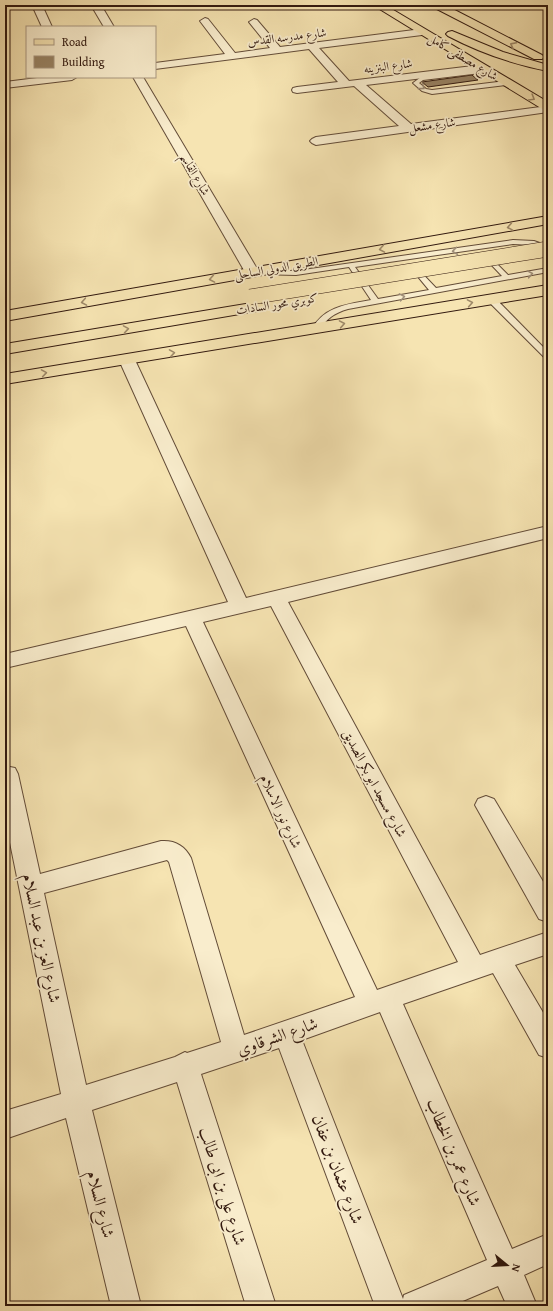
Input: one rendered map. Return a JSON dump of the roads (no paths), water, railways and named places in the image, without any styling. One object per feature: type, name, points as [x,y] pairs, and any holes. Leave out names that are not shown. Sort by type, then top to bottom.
[{"type":"main road","name":"شارع مصطفى كامل","points":[[378,5],[548,108]]},
{"type":"main road","points":[[437,5],[542,58],[548,63]]},
{"type":"main road","points":[[441,27],[481,49],[507,58],[548,68]]},
{"type":"main road","name":"الطريق الدولي الساحلى","points":[[5,316],[548,220]]},
{"type":"main road","name":"كوبري محور السادات","points":[[5,349],[548,248]]},
{"type":"main road","name":"كوبري محور السادات","points":[[5,337],[548,259]]},
{"type":"main road","points":[[5,379],[548,290]]},
{"type":"street","points":[[37,5],[47,26]]},
{"type":"street","points":[[96,5],[108,26]]},
{"type":"street","points":[[205,21],[233,56]]},
{"type":"street","points":[[254,22],[278,51]]},
{"type":"street","name":"شارع مدرسه القدس","points":[[156,66],[422,32]]},
{"type":"street","points":[[226,47],[271,42]]},
{"type":"street","points":[[312,47],[351,83],[408,128]]},
{"type":"street","name":"شارع البنزينه","points":[[297,90],[484,69]]},
{"type":"street","points":[[5,86],[63,78]]},
{"type":"street","name":"شارع القاسم","points":[[139,78],[252,272]]},
{"type":"street","name":"شارع مشعل","points":[[316,141],[548,108]]},
{"type":"street","points":[[127,360],[240,607]]},
{"type":"street","points":[[5,661],[240,607],[548,532]]},
{"type":"street","name":"شارع مسجد ابو بكر الصديق","points":[[276,598],[474,968]]},
{"type":"street","name":"شارع نور الاسلام","points":[[192,618],[379,1001]]},
{"type":"street","name":"شارع العز بن عبد السلام","points":[[8,774],[76,1102]]},
{"type":"street","points":[[486,805],[548,912]]},
{"type":"street","points":[[31,887],[161,851],[173,851],[177,854],[236,1050]]},
{"type":"street","name":"شارع الشرقاوي","points":[[5,1125],[236,1050],[548,943]]},
{"type":"street","points":[[499,960],[548,1046]]},
{"type":"street","name":"شارع عمر بن الخطاب","points":[[379,1001],[522,1306]]},
{"type":"street","name":"شارع عثمان بن عفان","points":[[286,1032],[390,1306]]},
{"type":"street","name":"شارع على بن ابى طالب","points":[[186,1065],[261,1306]]},
{"type":"street","name":"شارع السلام","points":[[76,1102],[126,1306]]},
{"type":"street","points":[[415,1306],[548,1248]]},
{"type":"lane","points":[[484,69],[421,80],[416,83],[424,90],[432,92],[506,82]]},
{"type":"lane","points":[[252,272],[286,274],[523,242],[534,243],[548,248]]},
{"type":"lane","points":[[477,248],[507,278]]},
{"type":"lane","points":[[405,258],[434,291]]},
{"type":"lane","points":[[351,265],[376,302]]},
{"type":"lane","points":[[316,329],[321,320],[332,312],[346,307],[548,270]]},
{"type":"lane","points":[[491,299],[548,356]]}]
